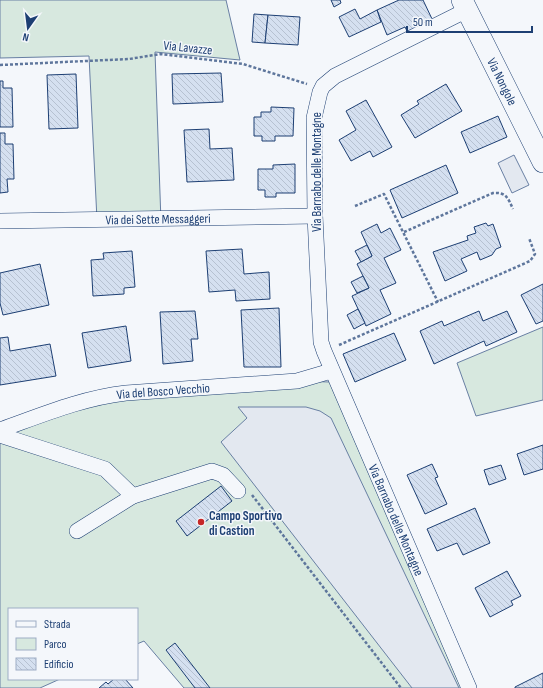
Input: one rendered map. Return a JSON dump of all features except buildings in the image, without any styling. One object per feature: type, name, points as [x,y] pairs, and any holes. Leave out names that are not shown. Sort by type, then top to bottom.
[{"type":"street","points":[[323,86],[345,70],[465,5]]},
{"type":"street","name":"Via Nongole","points":[[465,5],[543,162]]},
{"type":"street","name":"Via Barnabo delle Montagne","points":[[323,86],[317,99],[314,118],[315,216],[321,342],[331,371],[469,688]]},
{"type":"street","name":"Via dei Sette Messaggeri","points":[[0,221],[315,216]]},
{"type":"street","name":"Via del Bosco Vecchio","points":[[0,430],[82,401],[105,396],[297,381],[331,371]]},
{"type":"street","points":[[0,435],[105,469],[133,496]]},
{"type":"street","points":[[77,531],[133,496],[212,471],[223,474],[238,492]]},
{"type":"path","name":"Via Lavazze","points":[[0,65],[130,59],[161,54],[243,64],[300,82],[323,86]]},
{"type":"path","points":[[404,232],[493,193],[503,193],[507,197],[513,209]]},
{"type":"path","points":[[355,206],[384,194],[438,302]]},
{"type":"path","points":[[324,351],[530,261],[535,254],[529,238]]},
{"type":"path","points":[[238,492],[245,486],[401,688]]},
{"type":"green space","points":[[0,0],[226,0],[240,60],[155,52],[161,222],[97,220],[89,56],[0,58]]},
{"type":"green space","points":[[543,327],[543,400],[476,416],[457,363]]},
{"type":"green space","name":"Campo Sportivo di Castion","points":[[297,381],[330,382],[472,688],[184,688],[144,641],[138,644],[138,608],[8,608],[8,680],[58,680],[40,688],[0,688],[0,425],[82,399]]},
{"type":"shaded area","points":[[514,155],[529,185],[512,193],[498,163]]},
{"type":"shaded area","points":[[238,407],[306,407],[320,411],[331,418],[459,688],[412,688],[221,442],[247,418]]},
{"type":"place","name":"Campo Sportivo di Castion","points":[[201,522]]}]
